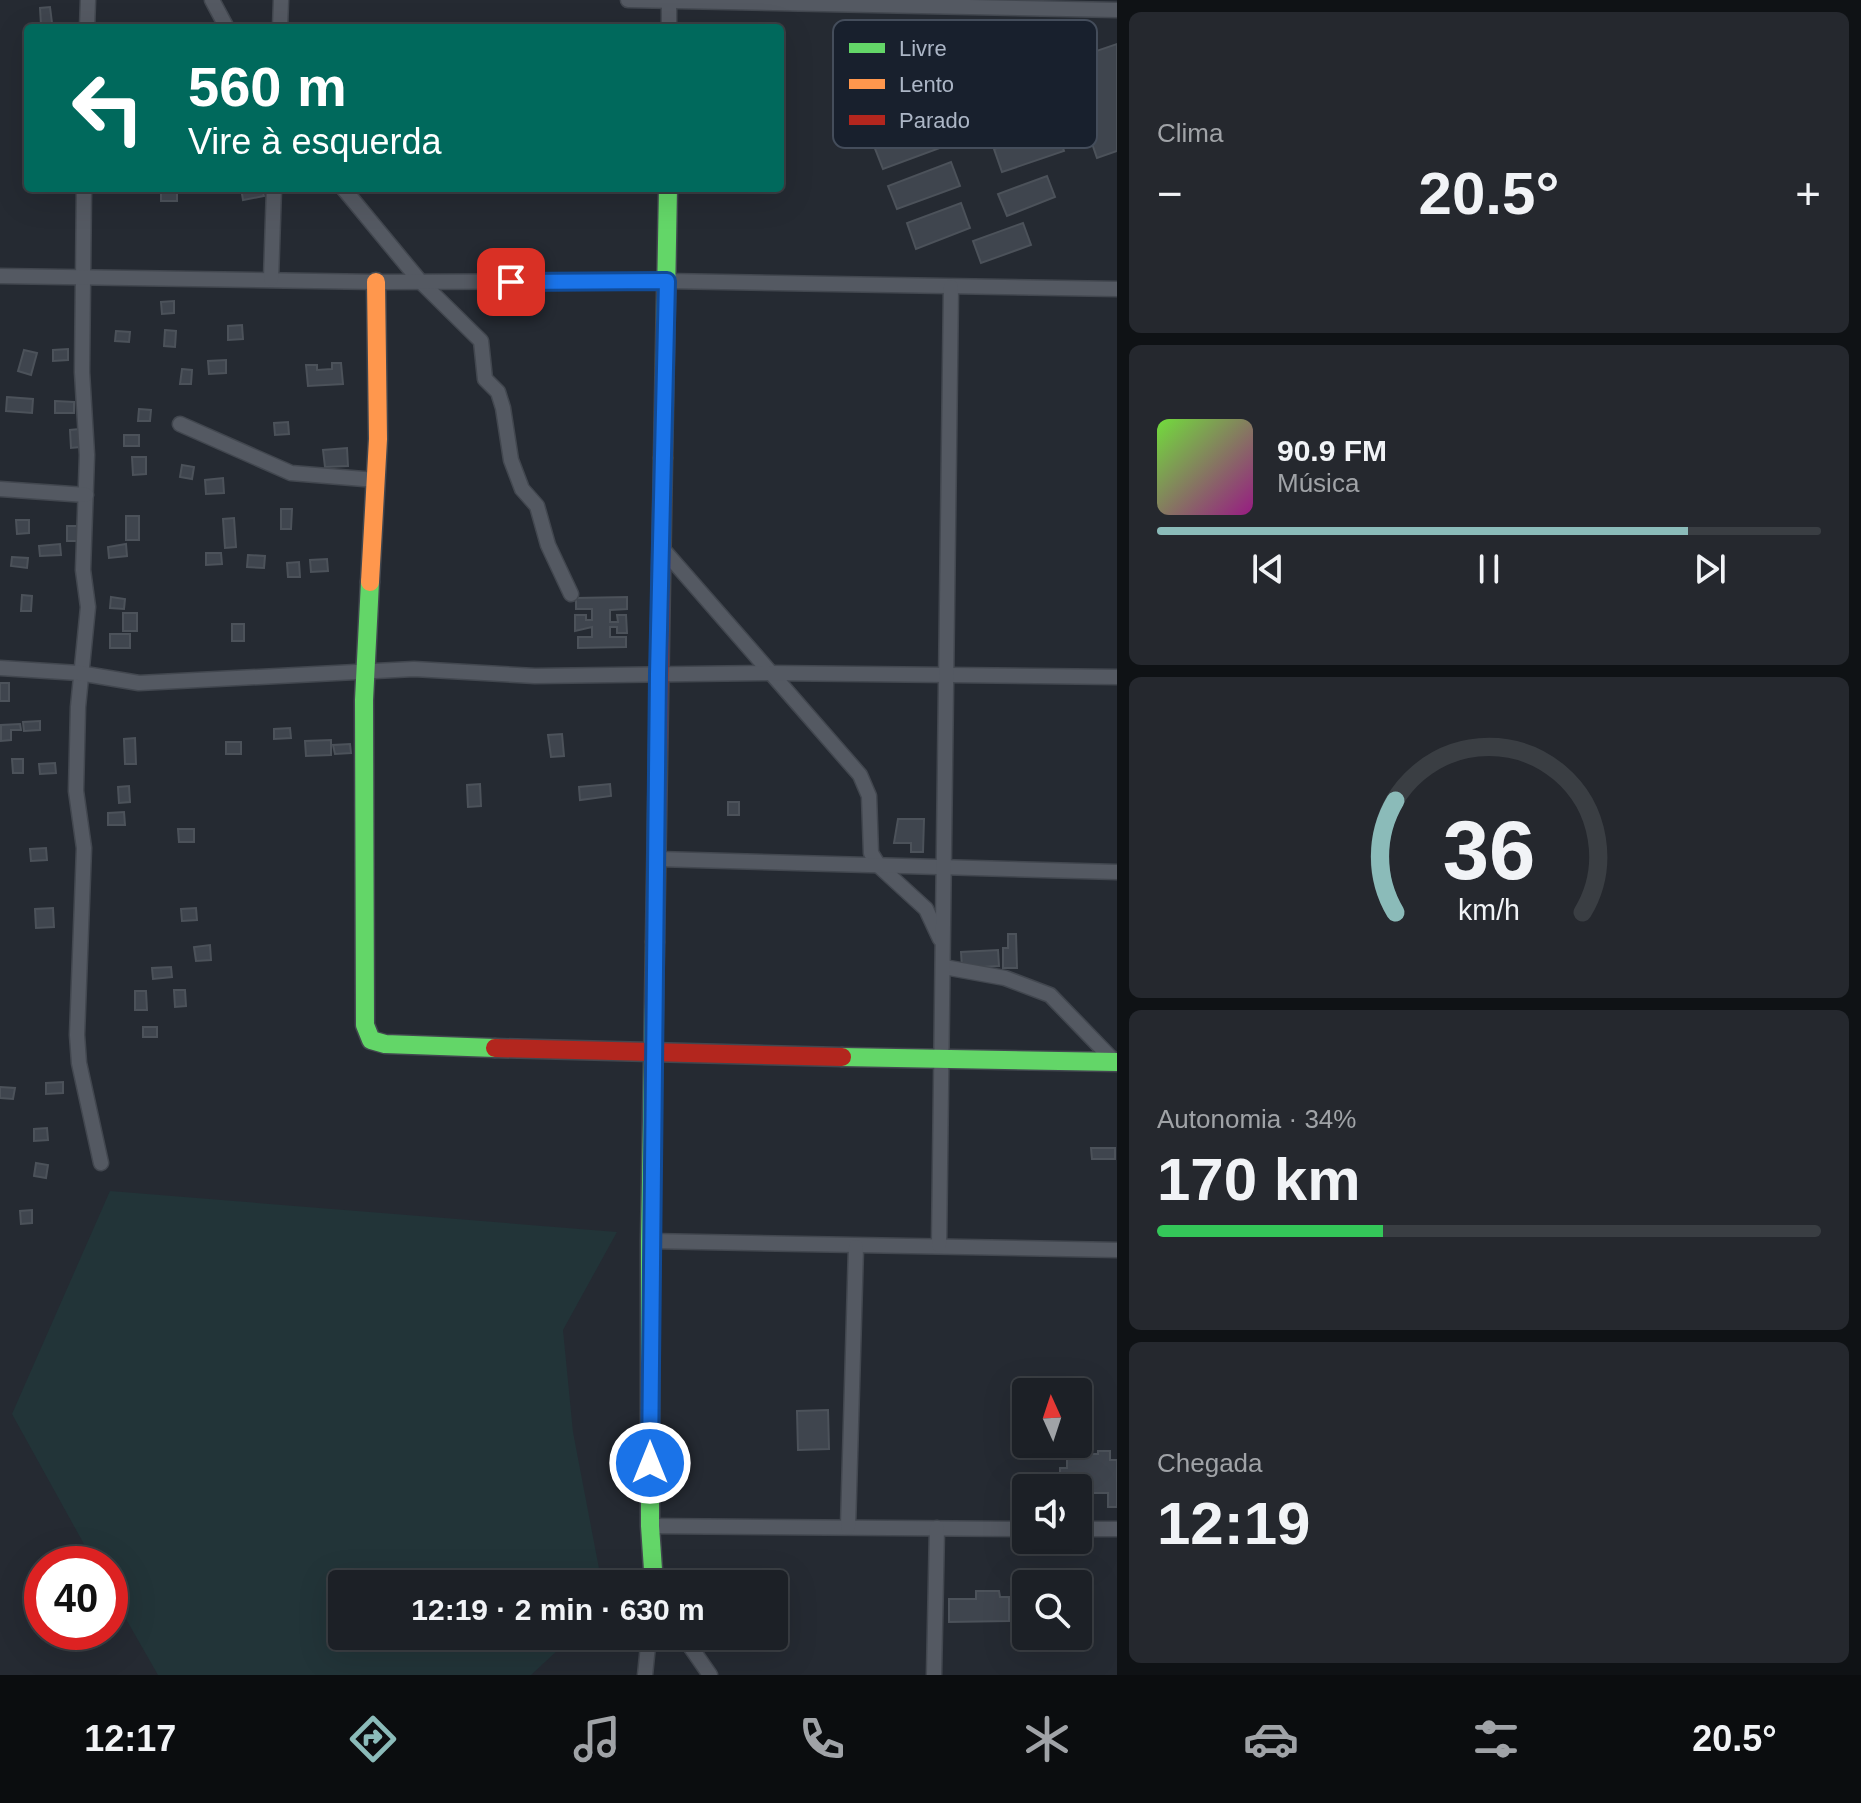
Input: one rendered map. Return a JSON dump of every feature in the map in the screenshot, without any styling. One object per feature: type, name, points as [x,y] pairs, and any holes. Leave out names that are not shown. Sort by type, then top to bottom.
[{"type":"street","points":[[87,24],[88,0]]},
{"type":"street","points":[[212,0],[225,24]]},
{"type":"street","points":[[280,24],[281,0]]},
{"type":"street","points":[[628,0],[1117,10]]},
{"type":"street","points":[[669,0],[669,24]]},
{"type":"street","points":[[84,192],[82,372],[86,495],[83,570],[88,607],[79,673],[76,791],[84,859],[77,1035],[79,1063],[101,1163]]},
{"type":"street","points":[[271,279],[274,192]]},
{"type":"street","points":[[346,192],[419,280],[481,341],[480,355],[485,379],[498,392],[516,475],[522,489],[537,506],[543,531],[571,594]]},
{"type":"street","points":[[654,1570],[650,1526],[650,1241],[668,192]]},
{"type":"street","points":[[0,276],[376,282],[667,281],[1117,289]]},
{"type":"street","points":[[376,282],[376,480],[368,672],[364,700],[363,1006],[365,1025],[371,1040],[385,1044],[678,1054],[1116,1063]]},
{"type":"street","points":[[939,1245],[949,676],[951,287]]},
{"type":"street","points":[[180,424],[291,473],[376,480]]},
{"type":"street","points":[[0,489],[86,495]]},
{"type":"street","points":[[660,545],[867,786],[871,853],[879,866],[926,909],[937,929],[944,961]]},
{"type":"street","points":[[0,668],[79,673],[139,683],[414,669],[535,676],[769,673],[1117,677]]},
{"type":"street","points":[[658,859],[1117,872]]},
{"type":"street","points":[[944,961],[1005,978],[1050,995],[1116,1063]]},
{"type":"street","points":[[650,1241],[1117,1250]]},
{"type":"street","points":[[848,1527],[856,1247]]},
{"type":"street","points":[[650,1526],[1012,1529]]},
{"type":"street","points":[[934,1675],[937,1528]]},
{"type":"street","points":[[1092,1529],[1117,1529]]},
{"type":"street","points":[[645,1675],[648,1650]]},
{"type":"street","points":[[693,1650],[710,1675]]},
{"type":"shaded area","points":[[110,1191],[617,1232],[563,1330],[573,1432],[599,1570],[328,1570],[328,1650],[558,1650],[531,1675],[158,1675],[128,1622],[128,1546],[85,1546],[12,1414]]},
{"type":"building","points":[[50,7],[52,23],[41,24],[40,8]]},
{"type":"building","points":[[1117,44],[1117,151],[1097,158],[1094,148],[1097,148],[1097,51]]},
{"type":"building","points":[[875,148],[940,148],[883,169]]},
{"type":"building","points":[[1063,148],[1064,151],[1002,172],[994,149]]},
{"type":"building","points":[[951,162],[960,186],[897,209],[888,186]]},
{"type":"building","points":[[1047,176],[1055,197],[1007,216],[998,194]]},
{"type":"building","points":[[161,192],[177,192],[177,201],[161,201]]},
{"type":"building","points":[[242,192],[263,192],[264,196],[243,200]]},
{"type":"building","points":[[961,203],[970,228],[916,249],[907,223]]},
{"type":"building","points":[[1023,223],[1031,245],[981,263],[973,241]]},
{"type":"building","points":[[174,301],[174,313],[162,314],[161,302]]},
{"type":"building","points":[[242,325],[243,339],[228,340],[228,326]]},
{"type":"building","points":[[165,330],[176,331],[175,347],[164,346]]},
{"type":"building","points":[[116,331],[130,332],[129,342],[115,341]]},
{"type":"building","points":[[68,349],[68,360],[53,361],[53,350]]},
{"type":"building","points":[[24,350],[37,353],[31,375],[18,371]]},
{"type":"building","points":[[226,360],[226,373],[209,374],[208,361]]},
{"type":"building","points":[[332,363],[341,363],[343,384],[308,386],[306,365],[317,365],[317,370],[332,369]]},
{"type":"building","points":[[182,369],[192,370],[191,384],[180,384]]},
{"type":"building","points":[[7,397],[33,399],[32,413],[6,411]]},
{"type":"building","points":[[55,401],[74,402],[74,413],[55,413]]},
{"type":"building","points":[[139,409],[151,410],[150,421],[138,421]]},
{"type":"building","points":[[288,422],[289,434],[275,435],[274,423]]},
{"type":"building","points":[[79,429],[80,447],[71,448],[70,430]]},
{"type":"building","points":[[124,435],[139,435],[139,446],[124,446]]},
{"type":"building","points":[[347,448],[348,466],[325,467],[323,450]]},
{"type":"building","points":[[132,457],[146,457],[146,474],[133,475]]},
{"type":"building","points":[[182,465],[194,467],[192,479],[180,477]]},
{"type":"building","points":[[223,478],[224,493],[206,494],[205,480]]},
{"type":"building","points":[[281,509],[292,509],[291,529],[281,529]]},
{"type":"building","points":[[126,516],[139,516],[139,540],[126,540]]},
{"type":"building","points":[[234,518],[236,547],[225,548],[223,519]]},
{"type":"building","points":[[16,520],[29,520],[29,533],[17,534]]},
{"type":"building","points":[[67,526],[78,526],[78,541],[67,541]]},
{"type":"building","points":[[60,544],[61,555],[40,556],[39,546]]},
{"type":"building","points":[[126,544],[127,556],[109,558],[108,547]]},
{"type":"building","points":[[206,553],[221,553],[222,564],[206,565]]},
{"type":"building","points":[[248,555],[265,556],[264,568],[247,567]]},
{"type":"building","points":[[12,557],[28,558],[27,568],[11,566]]},
{"type":"building","points":[[327,559],[328,571],[311,572],[310,560]]},
{"type":"building","points":[[299,562],[300,577],[288,577],[287,563]]},
{"type":"building","points":[[22,595],[32,596],[31,611],[21,611]]},
{"type":"building","points":[[111,597],[125,599],[124,609],[110,608]]},
{"type":"building","points":[[627,597],[627,609],[610,610],[610,622],[618,622],[617,615],[626,615],[627,633],[617,633],[617,627],[610,627],[610,637],[626,637],[626,647],[578,648],[578,637],[592,637],[592,627],[575,631],[575,615],[586,615],[586,620],[592,620],[592,609],[576,609],[576,598]]},
{"type":"building","points":[[123,613],[137,613],[137,631],[123,631]]},
{"type":"building","points":[[232,624],[244,624],[244,641],[232,641]]},
{"type":"building","points":[[110,634],[130,634],[130,648],[110,648]]},
{"type":"building","points":[[0,683],[9,683],[9,701],[0,701]]},
{"type":"building","points":[[40,721],[40,730],[24,731],[23,722]]},
{"type":"building","points":[[20,724],[21,730],[11,730],[11,740],[1,741],[1,725]]},
{"type":"building","points":[[290,728],[291,738],[274,739],[274,729]]},
{"type":"building","points":[[562,734],[564,756],[551,757],[548,735]]},
{"type":"building","points":[[135,738],[136,764],[125,764],[124,739]]},
{"type":"building","points":[[331,740],[331,755],[306,756],[305,741]]},
{"type":"building","points":[[226,742],[241,742],[241,754],[226,754]]},
{"type":"building","points":[[350,744],[351,753],[335,754],[333,745]]},
{"type":"building","points":[[12,759],[23,759],[23,773],[13,773]]},
{"type":"building","points":[[55,763],[56,773],[40,774],[39,764]]},
{"type":"building","points":[[480,784],[481,806],[468,807],[467,785]]},
{"type":"building","points":[[610,784],[611,796],[580,800],[579,787]]},
{"type":"building","points":[[129,786],[130,802],[119,803],[118,787]]},
{"type":"building","points":[[728,802],[739,802],[739,815],[728,815]]},
{"type":"building","points":[[124,812],[125,825],[108,825],[108,813]]},
{"type":"building","points":[[898,819],[924,819],[923,852],[911,852],[911,843],[894,843]]},
{"type":"building","points":[[178,829],[194,829],[194,842],[179,842]]},
{"type":"building","points":[[46,848],[47,860],[31,861],[30,849]]},
{"type":"building","points":[[53,908],[54,927],[36,928],[35,909]]},
{"type":"building","points":[[196,908],[197,920],[182,921],[181,909]]},
{"type":"building","points":[[1008,934],[1016,934],[1017,968],[1003,968],[1003,948],[1008,948]]},
{"type":"building","points":[[210,945],[211,960],[196,961],[194,947]]},
{"type":"building","points":[[998,950],[999,966],[962,968],[961,952]]},
{"type":"building","points":[[171,967],[172,977],[153,979],[152,968]]},
{"type":"building","points":[[174,990],[185,990],[186,1006],[175,1007]]},
{"type":"building","points":[[135,991],[146,991],[147,1010],[135,1010]]},
{"type":"building","points":[[143,1027],[157,1027],[157,1037],[143,1037]]},
{"type":"building","points":[[63,1082],[63,1093],[46,1094],[46,1083]]},
{"type":"building","points":[[0,1087],[15,1088],[13,1099],[0,1098]]},
{"type":"building","points":[[47,1128],[48,1140],[34,1141],[34,1129]]},
{"type":"building","points":[[1091,1148],[1115,1148],[1115,1159],[1092,1159]]},
{"type":"building","points":[[36,1163],[48,1165],[46,1178],[34,1176]]},
{"type":"building","points":[[32,1210],[32,1223],[21,1224],[20,1211]]},
{"type":"building","points":[[828,1410],[829,1449],[798,1450],[797,1411]]},
{"type":"building","points":[[1098,1451],[1110,1451],[1110,1460],[1117,1460],[1117,1507],[1108,1507],[1108,1493],[1092,1493],[1092,1474],[1060,1474],[1060,1468],[1067,1468],[1067,1458],[1092,1458],[1092,1454],[1098,1454]]},
{"type":"building","points":[[976,1591],[999,1591],[1000,1597],[1009,1597],[1009,1621],[949,1622],[949,1599],[976,1599]]},
{"type":"traffic: fast","points":[[663,458],[668,192]]},
{"type":"traffic: fast","points":[[370,582],[364,700],[365,1025],[371,1040],[385,1044],[495,1048]]},
{"type":"traffic: fast","points":[[653,1570],[650,1526],[650,1241],[655,942]]},
{"type":"traffic: fast","points":[[842,1057],[1117,1062]]},
{"type":"traffic: slow","points":[[370,582],[378,439],[376,282]]},
{"type":"traffic: jam","points":[[655,942],[663,458]]},
{"type":"traffic: jam","points":[[495,1048],[842,1057]]},
{"type":"route","points":[[511,282],[667,281],[658,674],[650,1463]]}]
